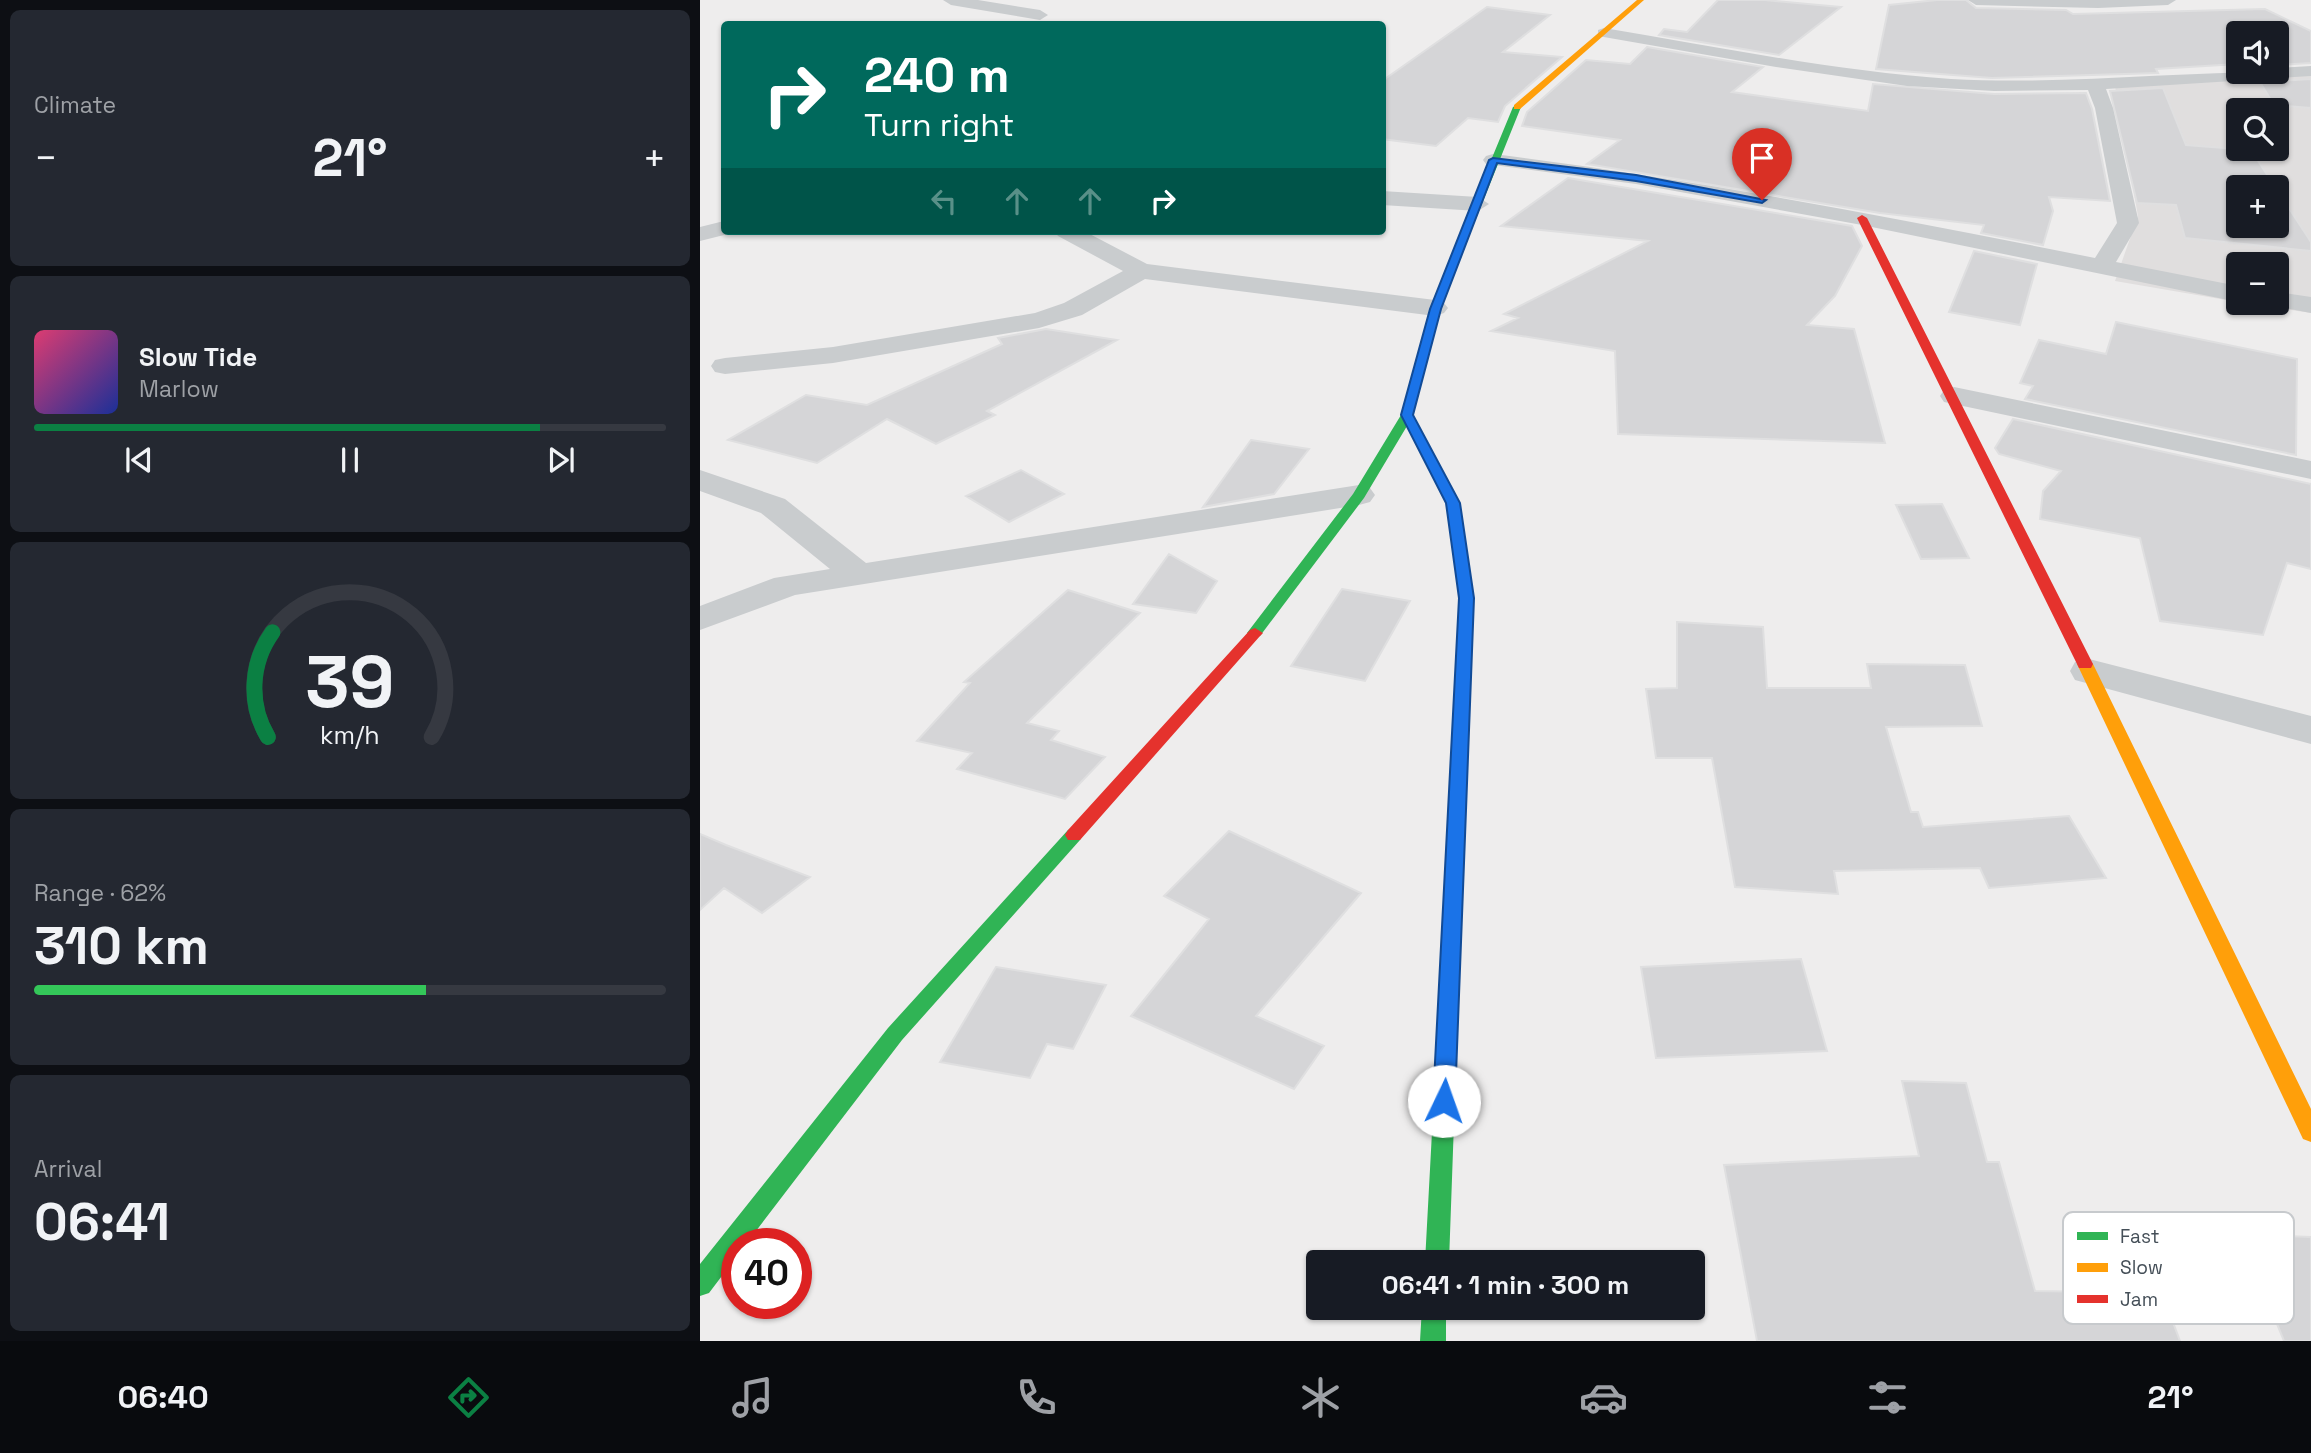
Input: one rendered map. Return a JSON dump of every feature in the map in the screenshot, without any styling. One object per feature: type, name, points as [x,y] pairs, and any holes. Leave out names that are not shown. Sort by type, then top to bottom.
[{"type":"street","points":[[951,0],[1040,15]]},
{"type":"street","points":[[700,1284],[895,1034],[1247,643],[1359,495],[1407,415],[1435,309],[1516,107],[1641,0]]},
{"type":"street","points":[[1976,0],[2058,3],[2168,0]]},
{"type":"street","points":[[1604,33],[1938,83],[2004,86],[2311,71]]},
{"type":"street","points":[[2094,82],[2104,108],[2128,223],[2101,267]]},
{"type":"street","points":[[1493,160],[1636,178],[1862,218],[2226,292]]},
{"type":"street","points":[[1386,198],[1478,204]]},
{"type":"street","points":[[1862,218],[1954,396],[2311,1132]]},
{"type":"street","points":[[700,234],[721,229]]},
{"type":"street","points":[[1074,236],[1141,271],[1435,309]]},
{"type":"street","points":[[724,366],[833,355],[1039,320],[1073,309],[1141,271]]},
{"type":"street","points":[[2289,302],[2311,305]]},
{"type":"street","points":[[1954,396],[2311,470]]},
{"type":"street","points":[[1407,415],[1453,503],[1466,598],[1438,1250]]},
{"type":"street","points":[[700,480],[773,506],[858,574]]},
{"type":"street","points":[[700,619],[787,586],[1359,495]]},
{"type":"street","points":[[2089,671],[2311,730]]},
{"type":"street","points":[[1433,1341],[1434,1320]]},
{"type":"shaded area","points":[[2311,71],[2311,313],[2289,310],[2289,252],[2226,252],[2226,300],[2115,281],[2138,216],[2114,80],[2226,75],[2226,84],[2289,84],[2289,72]]},
{"type":"building","points":[[1718,0],[1765,0],[1841,7],[1779,55],[1659,35],[1664,29],[1687,32]]},
{"type":"building","points":[[1966,0],[1976,8],[2066,10],[2073,14],[2265,9],[2311,31],[2311,63],[2289,64],[2289,21],[2226,21],[2226,65],[2156,69],[2158,73],[1992,78],[1876,69],[1889,5]]},
{"type":"building","points":[[1487,7],[1550,15],[1503,52],[1562,57],[1505,106],[1498,122],[1468,118],[1436,146],[1386,140],[1386,78]]},
{"type":"building","points":[[1647,47],[1763,67],[1732,92],[1868,111],[1873,84],[1994,94],[2086,93],[2092,109],[2110,201],[2049,197],[2053,211],[2043,245],[1981,233],[1984,225],[1880,213],[1587,164],[1620,140],[1522,126],[1527,112],[1586,60],[1630,64]]},
{"type":"building","points":[[2311,79],[2311,108],[2289,106],[2289,98],[2270,98],[2261,84],[2289,84],[2289,80]]},
{"type":"building","points":[[2163,88],[2186,145],[2226,148],[2226,161],[2258,161],[2267,175],[2226,175],[2226,238],[2289,238],[2289,208],[2311,242],[2311,251],[2185,238],[2176,205],[2137,203],[2110,91]]},
{"type":"building","points":[[1568,178],[1852,226],[1862,246],[1835,296],[1807,325],[1854,329],[1885,443],[1618,434],[1615,351],[1491,331],[1518,318],[1504,314],[1648,241],[1501,226]]},
{"type":"building","points":[[1974,251],[2037,264],[2020,325],[1949,312]]},
{"type":"building","points":[[2116,322],[2297,359],[2296,455],[2025,399],[2033,386],[2020,383],[2039,340],[2106,354]]},
{"type":"building","points":[[1046,329],[1117,340],[987,411],[995,415],[936,444],[887,419],[817,463],[728,440],[806,395],[867,405],[1002,344],[998,338]]},
{"type":"building","points":[[2013,419],[2311,484],[2311,569],[2287,563],[2263,635],[2160,621],[2140,538],[2040,519],[2043,491],[2061,471],[1999,454],[1995,448]]},
{"type":"building","points":[[1251,440],[1309,449],[1274,494],[1203,507]]},
{"type":"building","points":[[1021,470],[1064,494],[1009,522],[966,496]]},
{"type":"building","points":[[1942,504],[1969,558],[1921,559],[1896,505]]},
{"type":"building","points":[[1169,554],[1217,581],[1196,613],[1133,604]]},
{"type":"building","points":[[1342,589],[1410,601],[1365,681],[1291,666]]},
{"type":"building","points":[[1068,590],[1140,613],[1027,723],[1059,731],[1051,740],[1105,757],[1065,799],[957,769],[972,753],[917,741],[970,683],[964,682]]},
{"type":"building","points":[[1677,622],[1763,627],[1767,688],[1871,688],[1867,664],[1965,665],[1982,726],[1886,727],[1911,812],[1918,812],[1923,827],[2069,816],[2106,878],[1989,888],[1980,868],[1834,871],[1838,894],[1735,887],[1712,758],[1656,758],[1646,689],[1677,688]]},
{"type":"building","points":[[1229,831],[1361,893],[1256,1016],[1324,1046],[1294,1089],[1131,1016],[1209,919],[1164,896]]},
{"type":"building","points":[[700,834],[810,877],[762,913],[724,888],[700,910]]},
{"type":"building","points":[[1801,959],[1827,1051],[1656,1058],[1641,967]]},
{"type":"building","points":[[996,967],[1106,985],[1073,1049],[1047,1044],[1030,1078],[940,1062]]},
{"type":"building","points":[[1902,1081],[1966,1083],[1987,1162],[1999,1162],[2035,1291],[2063,1291],[2063,1324],[2174,1324],[2180,1341],[1757,1341],[1724,1165],[1919,1156]]},
{"type":"building","points":[[2294,1236],[2311,1237],[2311,1341],[2284,1341],[2277,1324],[2294,1324]]},
{"type":"traffic: fast","points":[[1255,633],[1359,495],[1407,415],[1435,308],[1517,107]]},
{"type":"traffic: fast","points":[[1407,415],[1453,503],[1466,598],[1462,692]]},
{"type":"traffic: fast","points":[[700,1284],[895,1034],[1074,835]]},
{"type":"traffic: fast","points":[[1438,1250],[1447,1039]]},
{"type":"traffic: fast","points":[[1433,1341],[1434,1320]]},
{"type":"traffic: slow","points":[[1517,107],[1641,0]]},
{"type":"traffic: slow","points":[[2085,664],[2311,1132]]},
{"type":"traffic: jam","points":[[1862,218],[2085,664]]},
{"type":"traffic: jam","points":[[1074,835],[1255,633]]},
{"type":"traffic: jam","points":[[1447,1039],[1462,692]]},
{"type":"route","points":[[1444,1101],[1466,598],[1453,503],[1407,415],[1435,309],[1493,160],[1636,178],[1762,200]]}]
